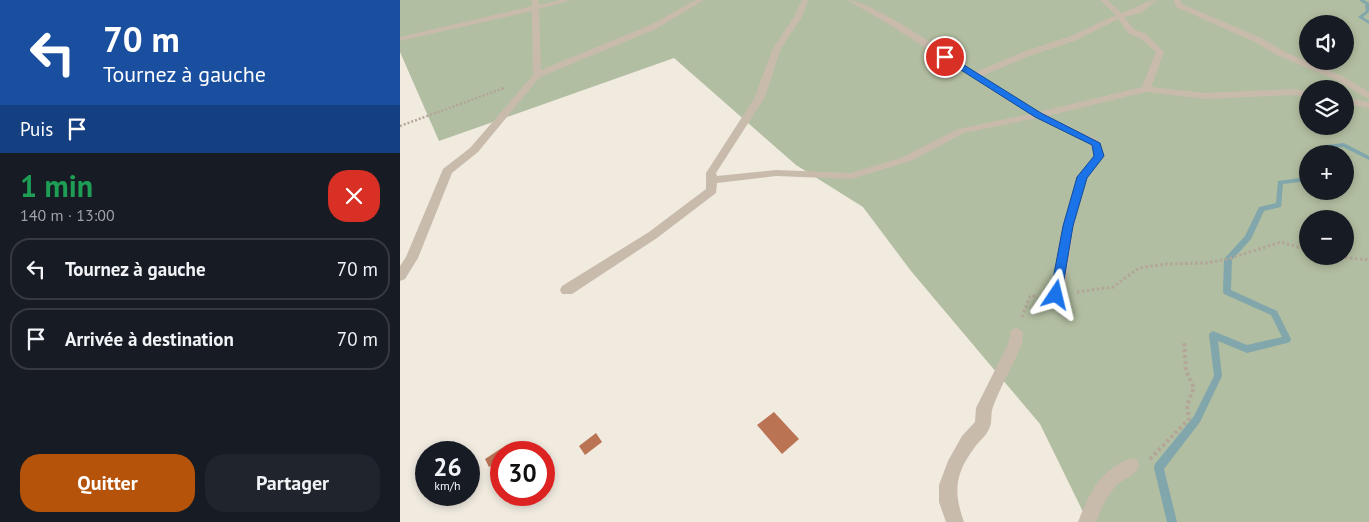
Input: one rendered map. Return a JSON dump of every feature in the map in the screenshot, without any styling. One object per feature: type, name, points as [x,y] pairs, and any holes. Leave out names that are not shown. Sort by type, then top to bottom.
[{"type":"street","points":[[400,40],[535,4],[569,0]]},
{"type":"street","points":[[400,276],[412,258],[447,171],[474,150],[537,75],[653,28],[702,0]]},
{"type":"street","points":[[567,290],[653,235],[712,190],[710,173],[760,97],[777,48],[798,17],[805,0]]},
{"type":"street","points":[[850,0],[888,20],[1038,115],[1096,143],[1099,156],[1082,177],[1068,226],[1056,295]]},
{"type":"street","points":[[1103,0],[1118,12],[1124,24],[1132,32],[1143,36],[1160,52],[1146,89]]},
{"type":"street","points":[[975,76],[1026,54],[1074,38],[1119,16],[1138,11],[1154,0]]},
{"type":"street","points":[[1177,0],[1179,5],[1258,40],[1282,54],[1339,78],[1369,96]]},
{"type":"street","points":[[535,4],[537,75]]},
{"type":"street","points":[[711,180],[776,173],[851,176],[908,159],[961,131],[1146,89],[1205,96],[1299,93]]},
{"type":"street","points":[[1354,102],[1369,105]]},
{"type":"street","points":[[955,522],[948,502],[948,485],[968,442],[982,425],[984,408],[1006,364],[1016,334]]},
{"type":"street","points":[[1087,522],[1098,496],[1113,477],[1131,466]]},
{"type":"path","points":[[400,126],[537,75]]},
{"type":"path","points":[[1016,334],[1030,296],[1056,295],[1113,287],[1139,268],[1166,264],[1206,263],[1281,242],[1299,247]]},
{"type":"path","points":[[1354,258],[1369,260]]},
{"type":"path","points":[[1131,466],[1148,460],[1189,418],[1187,405],[1194,388],[1186,372],[1184,341]]},
{"type":"green space","points":[[400,0],[1369,0],[1369,522],[1088,522],[1040,424],[911,271],[863,207],[796,165],[674,58],[439,141],[400,52]]},
{"type":"building","points":[[774,412],[799,439],[782,454],[757,425]]},
{"type":"building","points":[[596,433],[602,442],[585,455],[579,446]]},
{"type":"building","points":[[490,456],[490,466],[489,467],[485,459]]},
{"type":"waterway","points":[[1361,0],[1369,5],[1367,6],[1368,11],[1360,17],[1369,23]]},
{"type":"waterway","points":[[1354,150],[1369,158]]},
{"type":"waterway","points":[[1172,522],[1159,468],[1197,419],[1218,376],[1213,335],[1247,349],[1287,339],[1274,313],[1227,292],[1228,259],[1248,237],[1261,209],[1279,205],[1280,182],[1299,180]]},
{"type":"route","points":[[945,57],[1038,115],[1096,143],[1099,156],[1082,177],[1068,226],[1056,295]]}]
